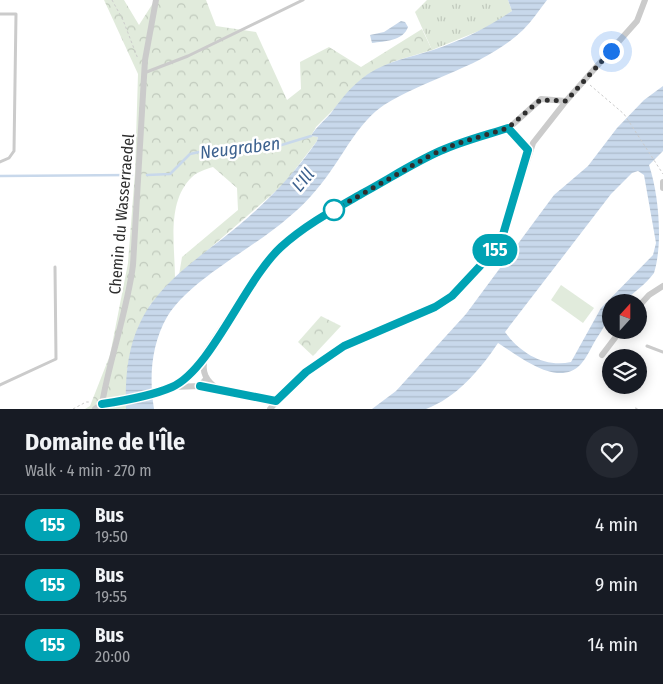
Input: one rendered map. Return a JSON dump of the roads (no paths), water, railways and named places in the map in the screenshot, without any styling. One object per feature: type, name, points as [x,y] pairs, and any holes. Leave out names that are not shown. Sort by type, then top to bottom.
[{"type":"street","name":"Chemin du Wasserraedel","points":[[102,404],[108,370],[128,297],[133,265],[146,49],[156,0]]},
{"type":"street","points":[[270,409],[306,372],[334,352],[353,341],[435,307],[458,291],[495,250],[502,238],[528,150],[566,101],[585,82],[637,21],[645,0]]},
{"type":"street","points":[[173,387],[189,375],[206,355],[256,276],[272,256],[290,239],[323,216],[431,155],[456,144],[508,128],[540,100],[566,101]]},
{"type":"street","points":[[508,128],[528,150]]},
{"type":"street","points":[[663,182],[663,188]]},
{"type":"street","points":[[648,295],[663,286]]},
{"type":"street","points":[[200,386],[204,375],[206,355]]},
{"type":"street","points":[[194,370],[204,375],[220,390]]},
{"type":"street","points":[[189,375],[192,385]]},
{"type":"street","points":[[95,409],[102,404],[158,390],[192,385],[276,401]]},
{"type":"lane","points":[[144,74],[188,56],[303,0]]},
{"type":"lane","points":[[0,14],[16,14],[16,63],[14,152],[9,158],[0,162]]},
{"type":"lane","points":[[0,385],[56,359],[55,267]]},
{"type":"lane","points":[[647,346],[663,352]]},
{"type":"water","name":"L'Ill","points":[[508,0],[547,0],[526,27],[508,43],[474,63],[401,95],[375,112],[354,136],[321,184],[300,207],[274,229],[191,289],[167,317],[158,339],[152,374],[154,409],[126,409],[127,376],[132,343],[147,310],[165,287],[187,266],[235,228],[273,194],[317,141],[318,137],[311,136],[315,130],[362,78],[384,66],[464,38],[493,23],[512,11]]},
{"type":"water","points":[[401,21],[405,22],[408,27],[406,32],[393,40],[372,43],[370,35],[384,32]]},
{"type":"water","points":[[663,86],[663,151],[649,165],[659,219],[657,261],[654,273],[632,294],[615,294],[653,255],[656,243],[644,175],[638,171],[632,173],[611,194],[505,332],[511,340],[534,357],[552,363],[571,362],[602,307],[602,330],[581,364],[572,371],[550,372],[527,362],[498,343],[467,382],[437,404],[426,409],[372,409],[396,391],[466,314],[554,195],[588,166],[617,128],[644,100]]},
{"type":"waterway","name":"Neugraben","points":[[147,175],[170,174],[190,154],[226,146],[275,147],[311,136]]},
{"type":"waterway","name":"Neugraben","points":[[0,176],[132,175]]}]
